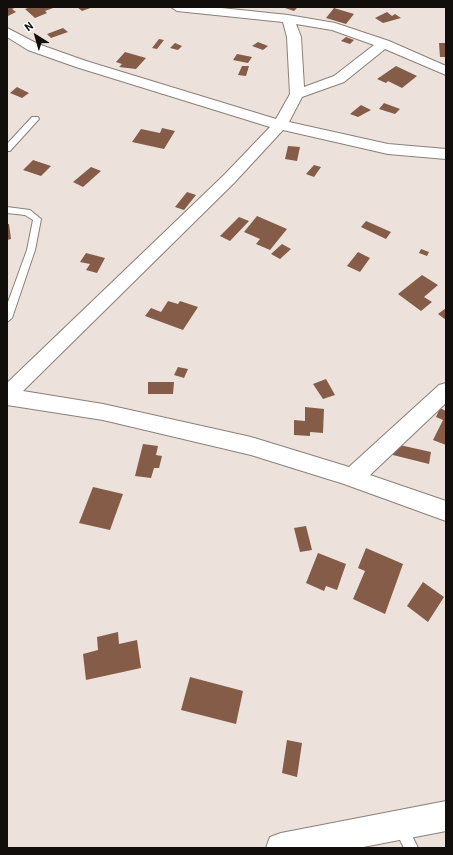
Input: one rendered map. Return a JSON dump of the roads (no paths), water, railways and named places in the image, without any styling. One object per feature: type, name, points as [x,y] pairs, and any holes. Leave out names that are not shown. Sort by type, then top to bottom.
[{"type":"main road","points":[[281,848],[405,836],[446,816]]},
{"type":"street","points":[[177,7],[323,24],[384,44],[446,71]]},
{"type":"street","points":[[7,396],[229,179],[280,124],[297,94],[294,37],[288,19]]},
{"type":"street","points":[[7,32],[33,47],[81,64],[280,124],[388,148],[446,154]]},
{"type":"street","points":[[297,94],[340,79],[384,44]]},
{"type":"street","points":[[352,478],[446,391]]},
{"type":"street","points":[[7,396],[103,412],[251,446],[352,478],[446,511]]},
{"type":"lane","points":[[7,149],[35,119]]},
{"type":"lane","points":[[7,210],[27,212],[37,219],[30,250],[7,318]]}]
